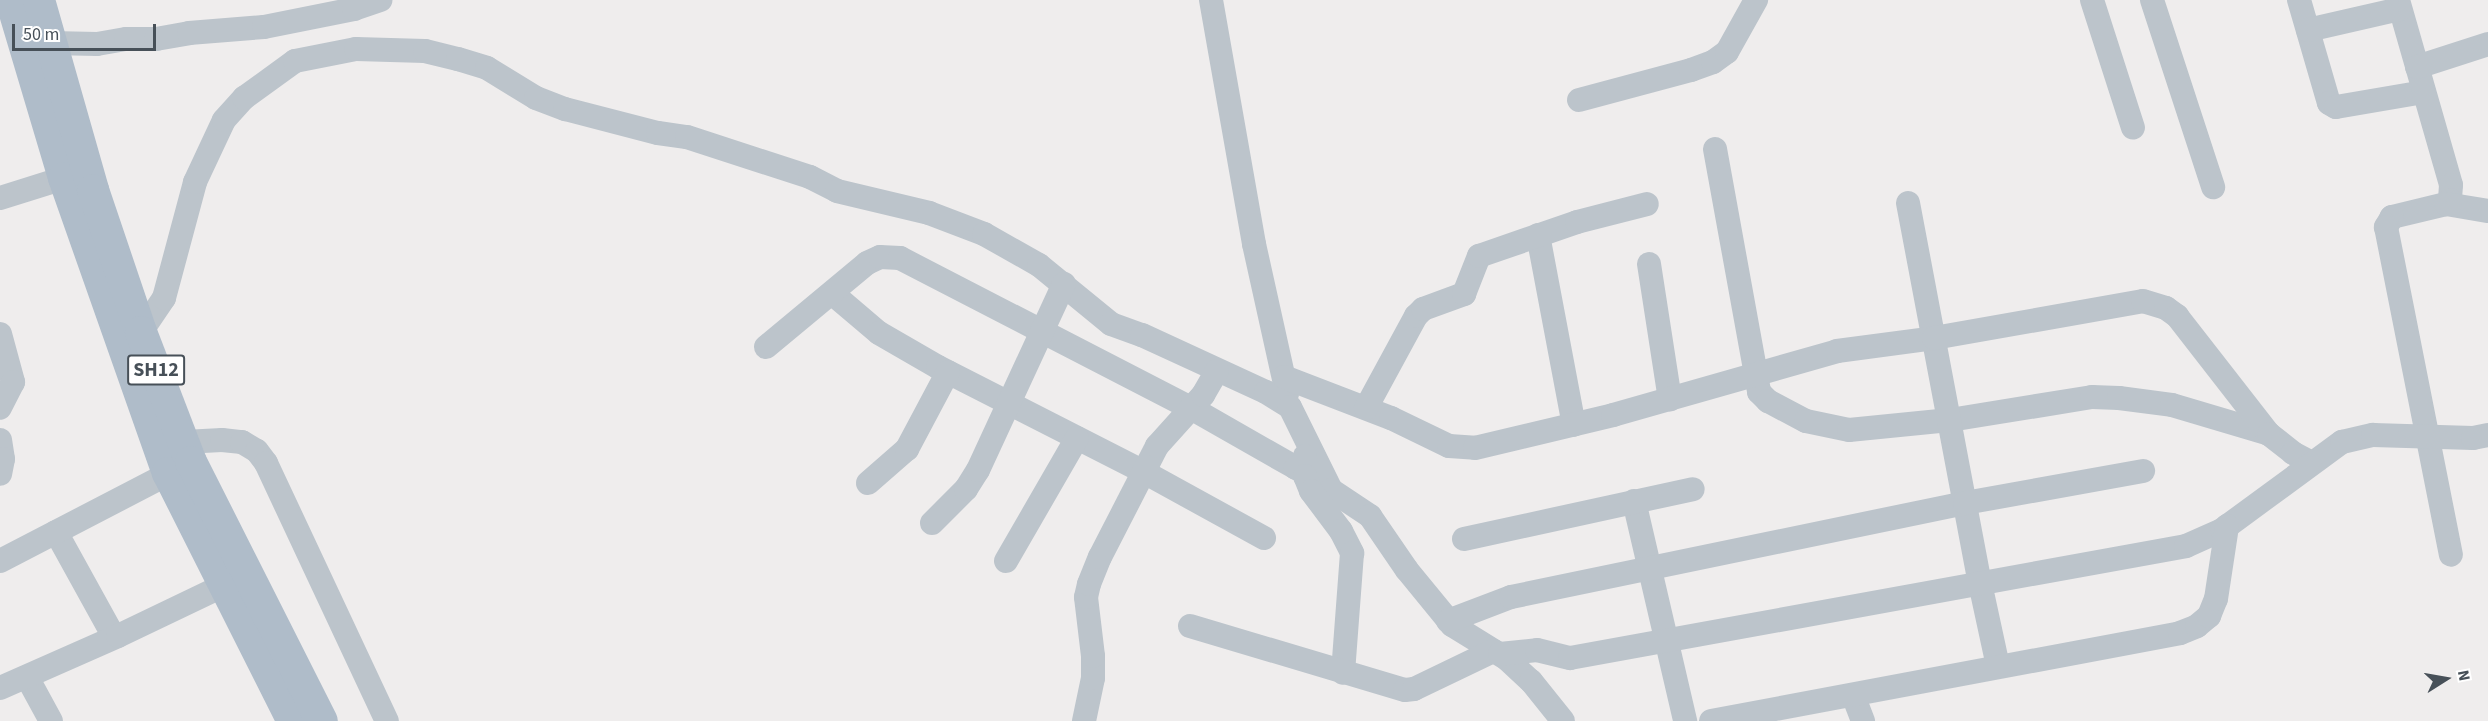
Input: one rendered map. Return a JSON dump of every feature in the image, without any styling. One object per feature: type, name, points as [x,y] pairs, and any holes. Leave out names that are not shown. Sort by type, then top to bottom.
[{"type":"main road","points":[[11,0],[64,178],[181,459]]},
{"type":"main road","name":"SH12","points":[[39,0],[93,190],[181,459],[235,579],[322,721]]},
{"type":"main road","points":[[235,579],[293,721]]},
{"type":"street","points":[[51,43],[98,44],[126,39],[156,39],[189,33],[264,27],[354,9],[380,0]]},
{"type":"street","points":[[1210,0],[1254,244],[1290,407],[1331,490],[1370,516],[1407,570],[1448,621],[1496,653],[1531,681],[1563,721]]},
{"type":"street","points":[[1578,100],[1713,62],[1727,51],[1756,0]]},
{"type":"street","points":[[2092,0],[2133,128]]},
{"type":"street","points":[[2152,0],[2213,187]]},
{"type":"street","points":[[2299,0],[2329,103],[2336,106],[2424,92]]},
{"type":"street","points":[[2308,30],[2399,5],[2451,184],[2451,194],[2446,204]]},
{"type":"street","points":[[2417,67],[2488,44]]},
{"type":"street","points":[[141,332],[164,298],[195,182],[224,120],[260,86],[295,61],[356,50],[425,51],[487,68],[536,98],[565,110],[657,133],[687,137],[810,177],[837,191],[929,213],[984,234],[1039,265],[1111,324],[1151,339],[1266,392],[1290,407]]},
{"type":"street","points":[[1715,149],[1759,392],[1768,401],[1806,421],[1829,428],[1849,430],[1950,420],[2092,398],[2119,398],[2172,405],[2269,434]]},
{"type":"street","points":[[0,198],[64,178]]},
{"type":"street","points":[[1908,203],[1980,583],[1998,666]]},
{"type":"street","points":[[1366,408],[1416,316],[1423,309],[1464,294],[1474,264],[1484,252],[1647,204]]},
{"type":"street","points":[[2451,555],[2386,227],[2392,217],[2446,204],[2488,211]]},
{"type":"street","points":[[1538,235],[1574,424]]},
{"type":"street","points":[[766,347],[833,294],[867,263],[880,257],[900,258],[1191,408],[1305,471]]},
{"type":"street","points":[[1649,264],[1670,399]]},
{"type":"street","points":[[932,523],[966,489],[978,470],[1064,284]]},
{"type":"street","points":[[833,294],[879,333],[948,372],[1144,472],[1264,538]]},
{"type":"street","points":[[1284,377],[1366,408],[1426,437],[1461,448],[1574,424],[1837,351],[1934,338],[2143,301],[2155,303],[2177,316],[2269,434],[2293,453],[2312,463]]},
{"type":"street","points":[[0,334],[13,382],[0,408]]},
{"type":"street","points":[[1084,721],[1093,678],[1093,656],[1086,597],[1100,557],[1157,446],[1191,408],[1217,371]]},
{"type":"street","points":[[868,483],[907,449],[948,372]]},
{"type":"street","points":[[1190,626],[1343,673],[1406,690],[1414,689],[1496,653],[1537,650],[1570,658],[2186,546],[2227,526],[2342,442],[2373,435],[2473,438],[2488,435]]},
{"type":"street","points":[[1006,561],[1077,438]]},
{"type":"street","points":[[1306,438],[1305,471],[1311,491],[1341,531],[1352,553],[1343,673]]},
{"type":"street","points":[[0,440],[3,459],[0,474]]},
{"type":"street","points":[[0,561],[56,532],[181,459],[222,440],[242,442],[257,451],[266,462],[387,721]]},
{"type":"street","points":[[1448,621],[1511,597],[1965,503],[2143,471]]},
{"type":"street","points":[[1464,539],[1693,489]]},
{"type":"street","points":[[1634,501],[1683,721]]},
{"type":"street","points":[[1711,721],[2180,633],[2197,626],[2209,616],[2216,598],[2227,526]]},
{"type":"street","points":[[56,532],[114,637]]},
{"type":"street","points":[[0,688],[235,579]]},
{"type":"street","points":[[27,677],[51,721]]},
{"type":"street","points":[[1853,695],[1863,721]]}]
